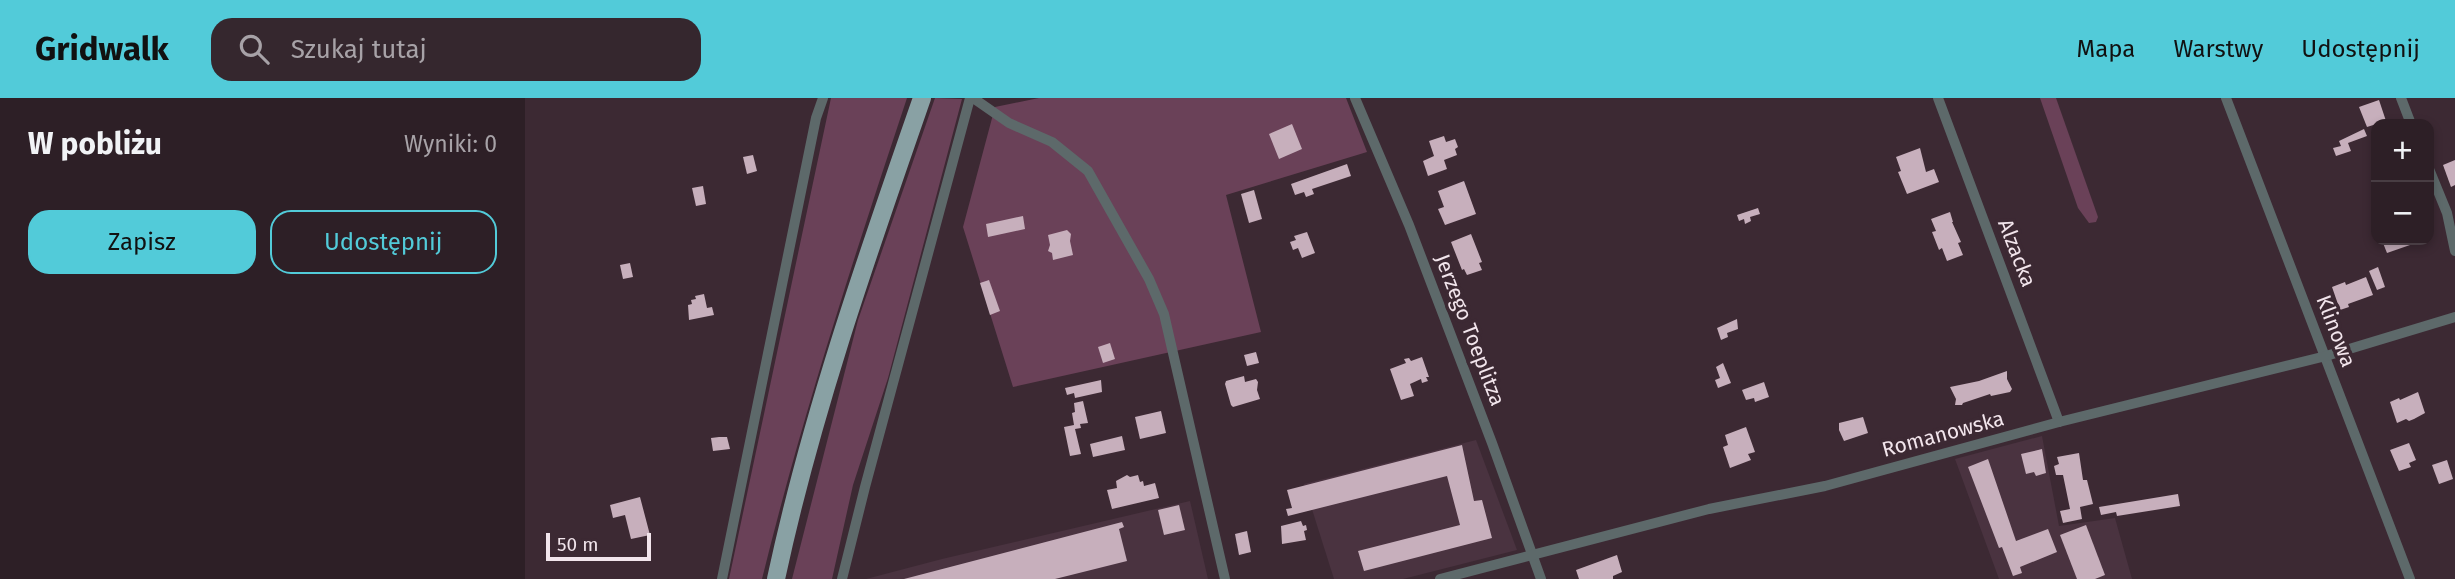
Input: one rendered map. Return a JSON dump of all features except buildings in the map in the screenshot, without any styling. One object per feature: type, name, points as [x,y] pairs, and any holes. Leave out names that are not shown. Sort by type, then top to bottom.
[{"type":"main road","points":[[776,579],[787,529],[837,350],[922,98]]},
{"type":"street","points":[[722,579],[816,118],[823,98]]},
{"type":"street","points":[[842,579],[971,98],[1009,123],[1052,142],[1088,171],[1149,279],[1164,314],[1225,579]]},
{"type":"street","name":"Jerzego Toeplitza","points":[[1355,98],[1409,225],[1541,579]]},
{"type":"street","name":"Alzacka","points":[[1938,98],[2059,422]]},
{"type":"street","name":"Klinowa","points":[[2226,98],[2410,579]]},
{"type":"street","points":[[2400,98],[2409,119]]},
{"type":"street","points":[[2434,181],[2447,213],[2455,251]]},
{"type":"street","name":"Romanowska","points":[[1440,579],[1709,509],[1825,486],[2059,422],[2326,356],[2455,317]]},
{"type":"shaded area","points":[[831,98],[907,98],[811,397],[762,579],[729,579]]},
{"type":"shaded area","points":[[935,98],[962,99],[888,378],[853,485],[832,579],[792,579],[858,320]]},
{"type":"shaded area","points":[[1039,98],[1346,98],[1367,152],[1226,195],[1261,332],[1013,387],[963,227],[995,107]]},
{"type":"shaded area","points":[[2040,98],[2056,98],[2098,217],[2096,222],[2089,223],[2078,208]]},
{"type":"shaded area","points":[[2042,436],[2059,526],[2115,518],[2132,579],[1999,579],[1955,459]]},
{"type":"shaded area","points":[[1476,440],[1517,550],[1403,579],[1334,579],[1304,484]]},
{"type":"shaded area","points":[[1190,501],[1208,579],[866,579],[942,559]]}]
